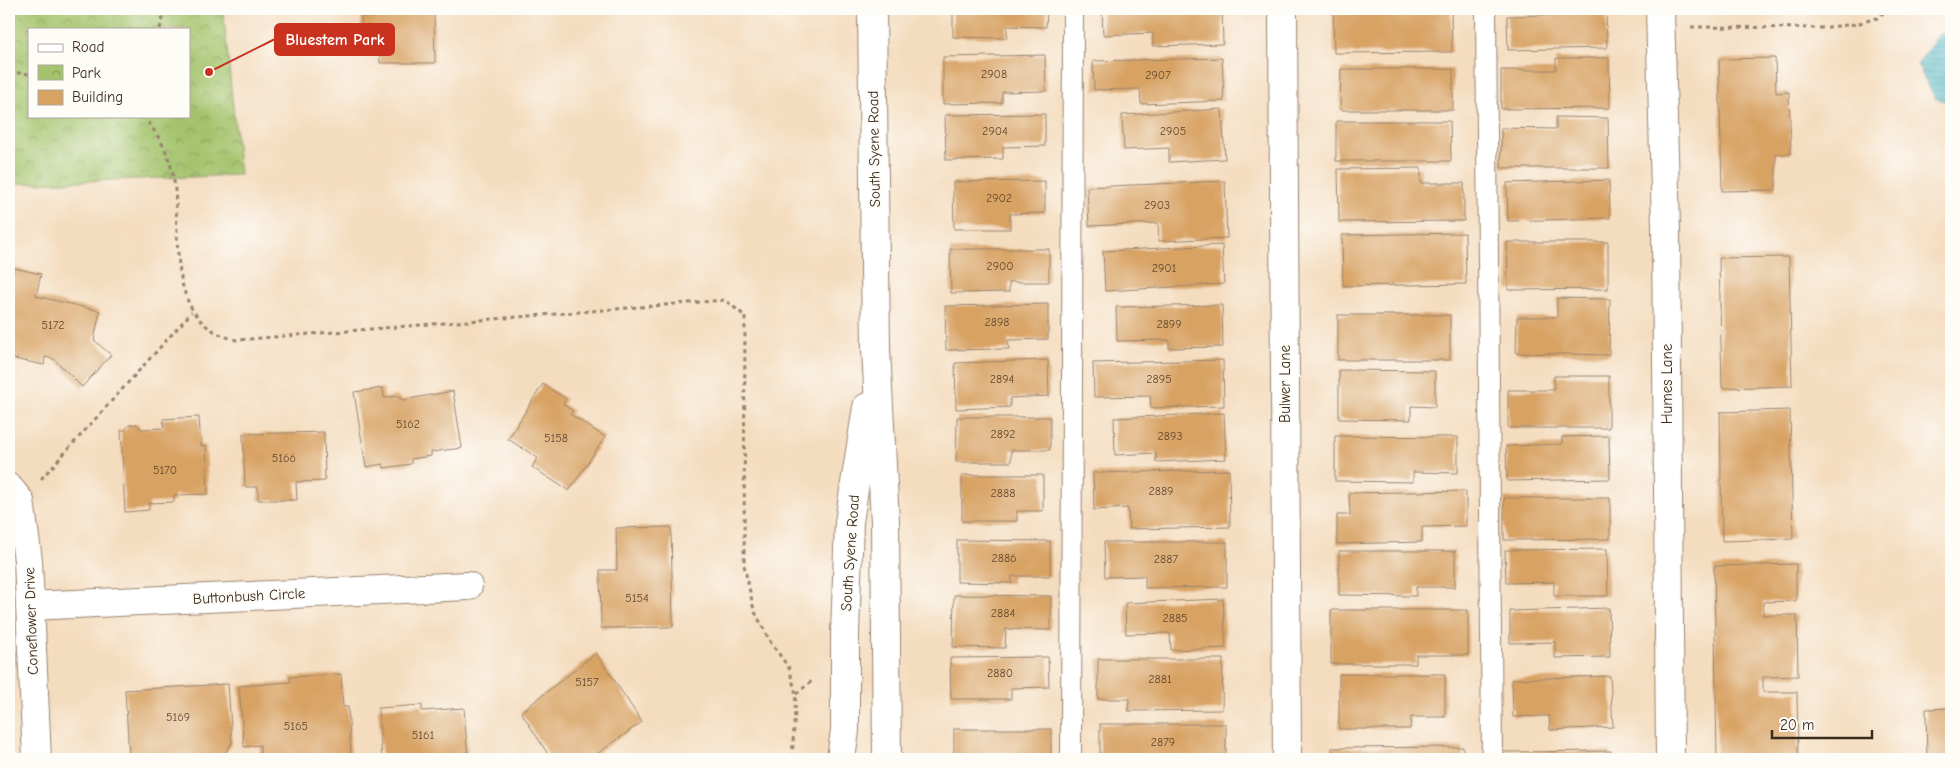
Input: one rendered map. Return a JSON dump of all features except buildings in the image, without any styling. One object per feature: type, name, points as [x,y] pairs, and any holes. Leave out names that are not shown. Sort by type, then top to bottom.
[{"type":"street","name":"South Syene Road","points":[[872,9],[876,349],[885,522],[887,759]]},
{"type":"street","name":"Bulwer Lane","points":[[1282,9],[1287,759]]},
{"type":"street","name":"Humes Lane","points":[[1660,16],[1666,228],[1670,759]]},
{"type":"street","name":"South Syene Road","points":[[841,759],[845,730],[845,633],[849,522],[876,349]]},
{"type":"street","name":"Coneflower Drive","points":[[14,495],[28,560],[37,759]]},
{"type":"street","name":"Buttonbush Circle","points":[[30,606],[468,586]]},
{"type":"lane","points":[[1071,759],[1073,9]]},
{"type":"lane","points":[[1486,9],[1492,759]]},
{"type":"path","points":[[160,28],[164,9]]},
{"type":"path","points":[[1660,16],[1699,28],[1820,28],[1856,24],[1877,18],[1888,9]]},
{"type":"path","points":[[9,72],[28,74]]},
{"type":"path","points":[[146,118],[160,137],[172,169],[178,257],[183,288],[192,312],[205,325],[221,336],[237,340],[724,300],[745,316],[744,565],[754,610],[771,643],[789,668],[796,694],[792,759]]},
{"type":"path","points":[[14,495],[192,312]]},
{"type":"path","points":[[796,694],[808,684]]},
{"type":"green space","points":[[9,9],[223,9],[240,175],[9,184]]},
{"type":"water","points":[[1951,33],[1951,103],[1935,98],[1917,65],[1939,34]]},
{"type":"place","name":"Bluestem Park","points":[[209,72]]}]
